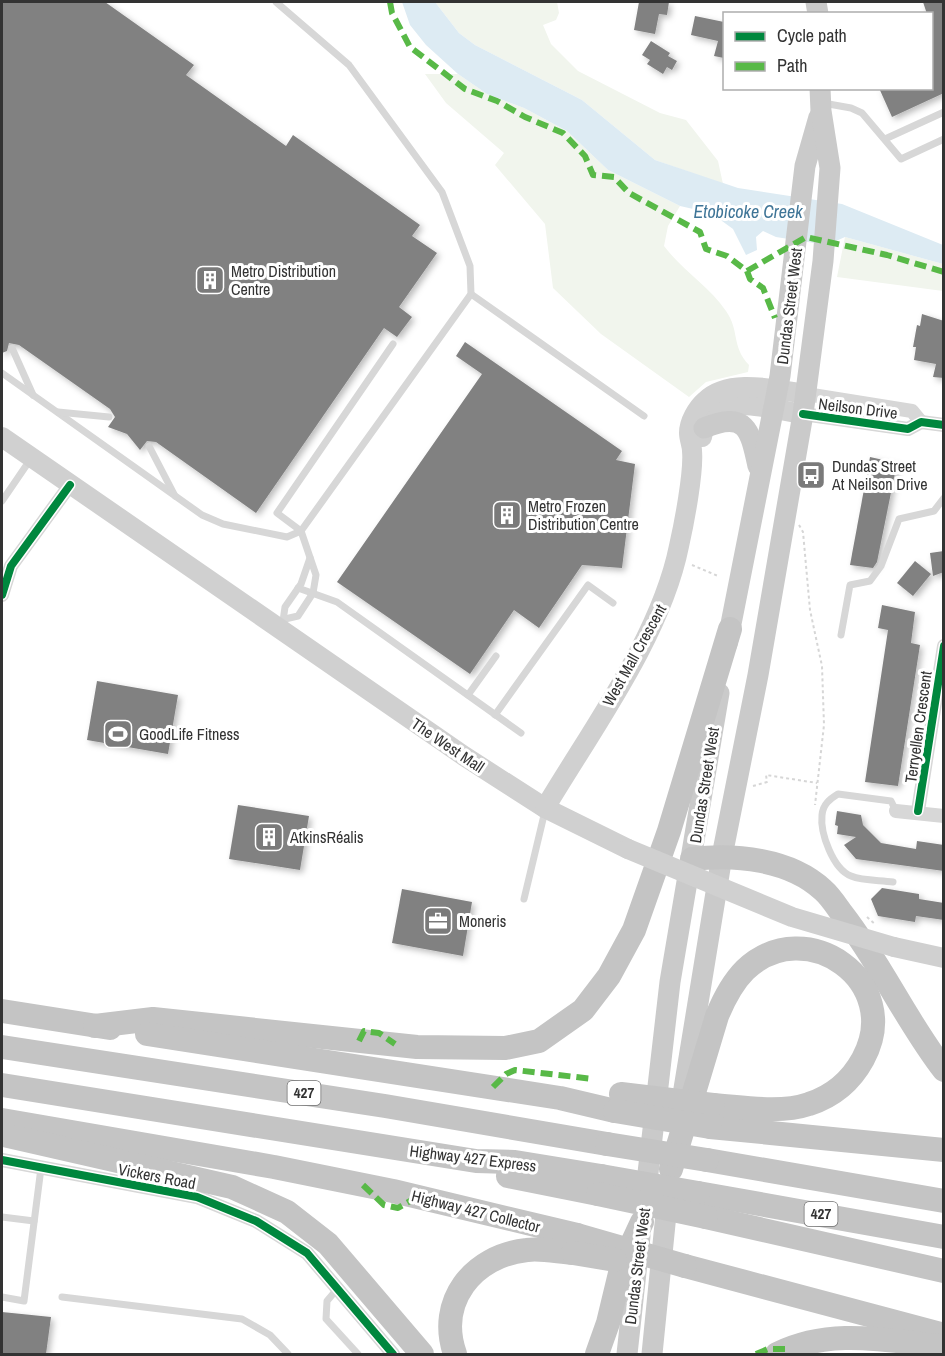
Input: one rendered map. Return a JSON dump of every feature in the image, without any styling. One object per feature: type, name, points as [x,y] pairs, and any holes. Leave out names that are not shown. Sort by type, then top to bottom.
[{"type":"highway","points":[[95,1026],[153,1019],[417,1047],[505,1048],[539,1041],[583,1010],[609,976],[634,930],[669,831],[730,629]]},
{"type":"highway","points":[[692,859],[722,856],[772,864],[800,875],[824,890],[864,942],[906,1014],[944,1070]]},
{"type":"highway","points":[[671,1169],[717,1016],[727,993],[740,976],[752,964],[774,952],[803,947],[826,955],[853,971],[870,994],[875,1027],[866,1054],[854,1076],[834,1093],[807,1105],[711,1116]]},
{"type":"highway","name":"427","points":[[2,1011],[560,1098],[618,1102],[711,1116],[742,1132],[791,1134],[944,1150]]},
{"type":"highway","name":"Highway 427 Express","points":[[2,1047],[374,1104],[944,1201]]},
{"type":"highway","name":"Highway 427 Express","points":[[2,1085],[476,1161],[515,1161],[600,1185],[698,1193],[944,1237]]},
{"type":"highway","name":"Highway 427 Collector","points":[[2,1120],[274,1167],[393,1191],[575,1244],[729,1278],[944,1335]]},
{"type":"highway","points":[[742,1132],[788,1143],[944,1160]]},
{"type":"highway","points":[[2,1134],[232,1187],[287,1212],[328,1244],[422,1354]]},
{"type":"highway","points":[[600,1185],[706,1217],[944,1271]]},
{"type":"highway","points":[[597,1354],[608,1323],[622,1265],[642,1222]]},
{"type":"highway","points":[[455,1354],[448,1335],[452,1303],[472,1274],[502,1256],[528,1249],[575,1244]]},
{"type":"highway","points":[[777,1354],[801,1344],[830,1337],[858,1337],[944,1347]]},
{"type":"main road","name":"Dundas Street West","points":[[627,1354],[670,982],[730,629],[776,400],[805,166],[820,101]]},
{"type":"main road","name":"Dundas Street West","points":[[652,1354],[671,1169],[722,856],[758,675],[804,404],[823,261],[830,168],[820,101]]},
{"type":"main road","name":"West Mall Crescent","points":[[546,808],[646,638],[663,602],[680,545],[693,452],[689,433],[700,406],[711,396],[733,388],[776,400]]},
{"type":"main road","name":"Neilson Drive","points":[[776,400],[804,404]]},
{"type":"main road","name":"West Mall Crescent","points":[[693,452],[701,440],[712,413],[726,406],[776,400]]},
{"type":"main road","points":[[704,428],[730,420],[747,428],[753,441],[760,476]]},
{"type":"main road","name":"The West Mall","points":[[2,437],[70,485],[281,624],[546,808],[628,849],[792,917],[894,947],[944,958]]},
{"type":"street","name":"Neilson Drive","points":[[804,404],[912,411],[921,422]]},
{"type":"street","name":"Neilson Drive","points":[[804,404],[909,429],[921,422],[944,425]]},
{"type":"street","points":[[2,589],[9,564],[70,485]]},
{"type":"street","name":"Terryellen Crescent","points":[[918,811],[944,646]]},
{"type":"street","points":[[896,811],[918,811],[944,816]]},
{"type":"street","name":"Vickers Road","points":[[2,1160],[197,1197],[256,1221],[308,1253],[393,1354]]},
{"type":"lane","points":[[2,373],[202,515],[223,524],[287,537],[301,531],[471,294],[470,266],[442,192],[349,65],[276,2]]},
{"type":"lane","points":[[820,101],[862,113],[901,159],[944,139]]},
{"type":"lane","points":[[885,139],[944,112]]},
{"type":"lane","points":[[471,294],[644,416]]},
{"type":"lane","points":[[281,624],[298,616],[313,593],[316,575],[301,531],[277,513],[393,344]]},
{"type":"lane","points":[[12,348],[33,396]]},
{"type":"lane","points":[[55,411],[109,417]]},
{"type":"lane","points":[[149,446],[177,498]]},
{"type":"lane","points":[[2,501],[32,458]]},
{"type":"lane","points":[[841,636],[850,585],[870,581],[881,566],[899,519],[934,511],[944,498]]},
{"type":"lane","points":[[281,624],[285,607],[298,588],[311,556]]},
{"type":"lane","points":[[495,715],[588,585],[614,603]]},
{"type":"lane","points":[[298,588],[337,602],[521,733]]},
{"type":"lane","points":[[468,695],[496,656]]},
{"type":"lane","points":[[893,882],[845,873],[828,846],[822,816],[825,805],[838,794],[891,801],[896,811]]},
{"type":"lane","points":[[524,899],[546,808]]},
{"type":"lane","points":[[2,1297],[24,1300],[40,1168]]},
{"type":"lane","points":[[2,1217],[34,1221]]},
{"type":"lane","points":[[338,1288],[327,1301],[326,1319],[358,1354]]},
{"type":"lane","points":[[62,1298],[242,1319],[270,1335],[288,1354]]},
{"type":"path","points":[[750,788],[766,782],[766,775],[818,783],[824,725],[822,666],[810,610],[803,532],[799,525]]},
{"type":"path","points":[[692,565],[718,576]]},
{"type":"shaded area","points":[[435,2],[557,2],[559,13],[556,20],[543,25],[551,44],[578,71],[660,113],[686,120],[718,161],[723,184],[655,160],[582,100],[475,45],[459,33]]},
{"type":"shaded area","points":[[425,74],[458,74],[487,94],[524,108],[567,131],[608,170],[680,206],[668,226],[664,246],[726,311],[733,325],[740,351],[749,365],[748,372],[706,382],[689,397],[601,334],[553,288],[545,224],[495,165],[504,153],[446,103]]},
{"type":"shaded area","points":[[845,237],[943,264],[943,291],[837,277]]},
{"type":"water","name":"Etobicoke Creek","points":[[402,2],[435,2],[459,33],[475,45],[582,100],[655,160],[738,188],[842,204],[943,245],[943,264],[845,237],[827,245],[776,237],[763,231],[756,237],[757,250],[746,255],[733,229],[711,213],[680,206],[608,170],[567,131],[524,108],[487,94],[458,74],[426,45],[410,25]]},
{"type":"building","name":"Metro Distribution Centre","points":[[2,2],[105,2],[194,65],[186,75],[286,146],[293,135],[420,225],[412,236],[437,253],[399,307],[412,317],[397,337],[384,328],[256,513],[156,442],[147,441],[140,450],[127,434],[108,427],[115,417],[110,409],[19,345],[9,343],[7,351],[2,353]]},
{"type":"building","points":[[639,2],[669,2],[667,15],[659,14],[655,34],[634,30]]},
{"type":"building","points":[[923,2],[944,2],[944,93],[892,117],[880,90],[933,90],[933,12],[926,12]]},
{"type":"building","points":[[695,16],[723,22],[723,58],[714,56],[718,41],[691,35]]},
{"type":"building","points":[[651,41],[670,53],[668,56],[677,61],[672,70],[667,67],[663,74],[647,64],[650,60],[642,55]]},
{"type":"building","points":[[922,314],[944,321],[944,378],[933,377],[936,364],[914,360],[916,347],[913,347],[917,325],[920,326]]},
{"type":"building","name":"Metro Frozen Distribution Centre","points":[[465,342],[622,451],[616,460],[635,464],[622,568],[582,565],[539,628],[514,610],[470,674],[337,582],[482,374],[456,356]]},
{"type":"building","points":[[870,457],[897,463],[877,562],[873,568],[850,565]]},
{"type":"building","points":[[944,551],[944,572],[933,576],[930,553]]},
{"type":"building","points":[[915,561],[931,574],[913,596],[897,583]]},
{"type":"building","points":[[882,605],[915,612],[911,643],[920,645],[898,786],[865,782],[888,630],[878,628]]},
{"type":"building","points":[[97,681],[178,695],[168,754],[87,740]]},
{"type":"building","name":"AtkinsRéalis","points":[[238,805],[309,816],[300,870],[229,859]]},
{"type":"building","points":[[837,811],[861,815],[863,825],[881,843],[916,849],[917,841],[944,845],[944,871],[856,859],[844,845],[856,837],[837,834],[838,826],[835,825]]},
{"type":"building","points":[[882,888],[919,894],[919,899],[944,903],[944,920],[916,916],[915,922],[878,916],[871,899]]},
{"type":"building","points":[[402,889],[472,902],[463,956],[392,943]]},
{"type":"building","points":[[2,1312],[51,1317],[46,1354],[2,1354]]},
{"type":"marked path","points":[[390,2],[392,13],[410,47],[465,89],[497,101],[525,117],[563,133],[585,156],[593,175],[614,177],[629,193],[700,232],[706,249],[727,256],[747,271],[750,279],[763,288],[775,318]]},
{"type":"marked path","points":[[747,271],[806,237],[887,255],[944,272]]},
{"type":"marked path","points":[[359,1041],[364,1031],[379,1033],[395,1044]]},
{"type":"marked path","points":[[493,1087],[506,1074],[515,1070],[593,1079]]},
{"type":"marked path","points":[[363,1185],[384,1205],[398,1208],[417,1197]]},
{"type":"marked path","points":[[756,1354],[768,1349],[788,1349]]},
{"type":"cycle path","points":[[803,414],[908,429],[921,422],[944,425]]},
{"type":"cycle path","points":[[2,595],[11,566],[70,485]]},
{"type":"cycle path","points":[[918,811],[944,646]]},
{"type":"cycle path","points":[[2,1160],[197,1197],[256,1221],[307,1253],[393,1354]]},
{"type":"place","name":"Metro Distribution Centre","points":[[210,280]]},
{"type":"place","name":"Dundas Street At Neilson Drive","points":[[811,475]]},
{"type":"place","name":"Metro Frozen Distribution Centre","points":[[507,515]]},
{"type":"place","name":"GoodLife Fitness","points":[[118,734]]},
{"type":"place","name":"AtkinsRéalis","points":[[269,837]]},
{"type":"place","name":"Moneris","points":[[438,921]]}]
